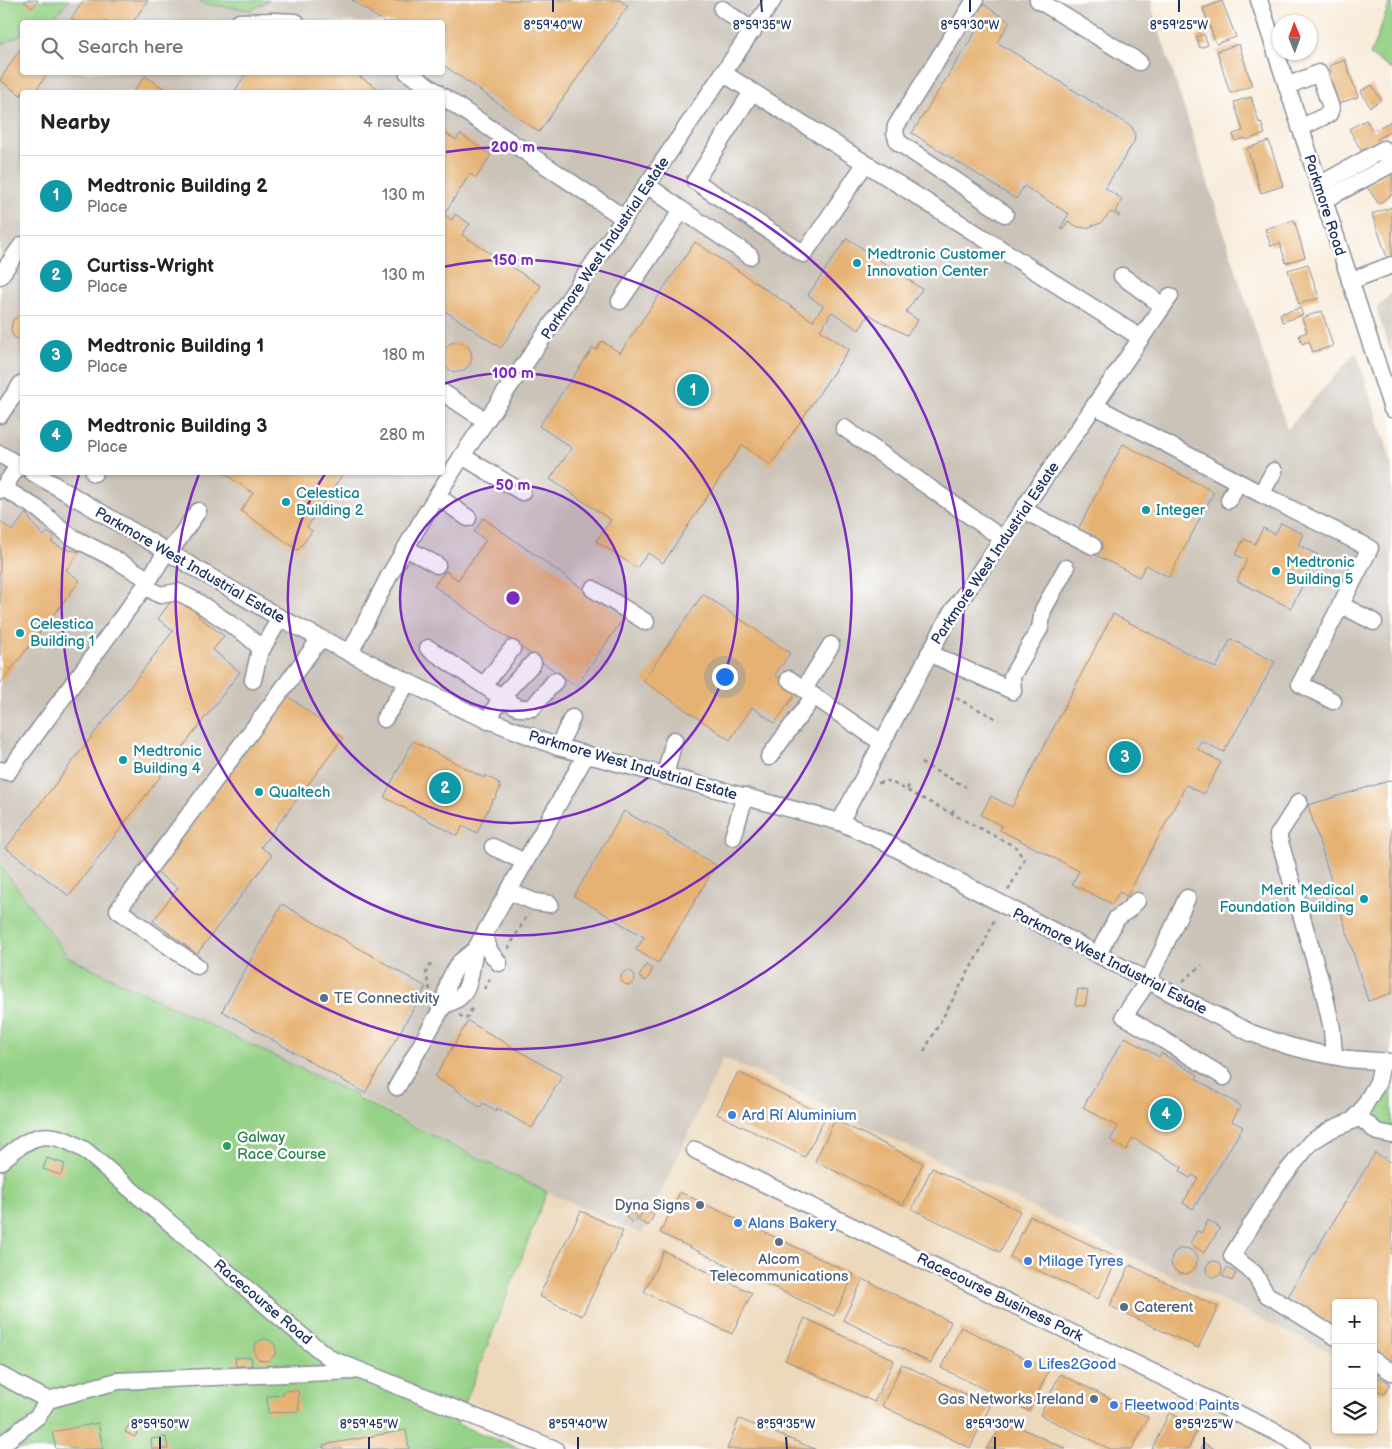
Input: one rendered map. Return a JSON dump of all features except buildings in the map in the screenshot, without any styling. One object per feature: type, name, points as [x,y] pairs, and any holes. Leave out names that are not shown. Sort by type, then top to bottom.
[{"type":"street","name":"Parkmore West Industrial Estate","points":[[350,653],[389,576],[462,456],[773,0]]},
{"type":"street","points":[[975,0],[896,126],[894,133],[898,142],[1005,214]]},
{"type":"street","points":[[1038,0],[1139,62]]},
{"type":"street","name":"Parkmore Road","points":[[1259,0],[1392,409]]},
{"type":"street","points":[[722,9],[753,31]]},
{"type":"street","points":[[1287,86],[1319,73],[1331,108],[1329,114],[1300,128]]},
{"type":"street","points":[[723,74],[1141,338]]},
{"type":"street","points":[[412,75],[434,90]]},
{"type":"street","points":[[752,92],[695,181],[804,254],[865,164]]},
{"type":"street","points":[[445,98],[624,218]]},
{"type":"street","points":[[1321,193],[1384,149],[1392,164]]},
{"type":"street","points":[[647,185],[750,256]]},
{"type":"street","points":[[620,301],[682,210]]},
{"type":"street","points":[[0,276],[20,248]]},
{"type":"street","points":[[1350,281],[1392,265]]},
{"type":"street","name":"Parkmore West Industrial Estate","points":[[840,822],[950,615],[1166,301],[1122,276]]},
{"type":"street","points":[[0,415],[20,386]]},
{"type":"street","points":[[445,394],[486,421]]},
{"type":"street","points":[[1095,406],[1261,494],[1370,548],[1300,684],[1333,701]]},
{"type":"street","points":[[844,428],[1003,539]]},
{"type":"street","name":"Parkmore West Industrial Estate","points":[[0,454],[20,466]]},
{"type":"street","points":[[462,456],[522,492]]},
{"type":"street","points":[[1261,494],[1274,471]]},
{"type":"street","points":[[20,472],[2,489],[38,509],[70,536],[111,557],[147,582],[160,595],[178,592],[196,601],[245,634],[262,649]]},
{"type":"street","name":"Parkmore West Industrial Estate","points":[[36,475],[280,618],[488,721],[586,755],[840,822],[882,841],[1251,1033],[1289,1046],[1334,1056],[1387,1062]]},
{"type":"street","points":[[1229,500],[1238,482]]},
{"type":"street","points":[[437,496],[468,518]]},
{"type":"street","points":[[1023,510],[1093,546]]},
{"type":"street","points":[[0,770],[8,772],[147,582],[166,552],[176,543],[198,511]]},
{"type":"street","points":[[406,548],[437,565]]},
{"type":"street","points":[[929,653],[1013,691],[1012,676],[1040,628],[1043,610],[1066,568]]},
{"type":"street","points":[[594,589],[646,622]]},
{"type":"street","points":[[1341,605],[1374,622]]},
{"type":"street","points":[[253,680],[259,654],[280,618]]},
{"type":"street","points":[[198,966],[118,910],[320,639]]},
{"type":"street","points":[[769,757],[809,692],[830,645]]},
{"type":"street","points":[[428,648],[519,708],[532,708],[555,681]]},
{"type":"street","points":[[484,685],[512,650]]},
{"type":"street","points":[[488,721],[501,697],[533,663]]},
{"type":"street","points":[[789,679],[882,743]]},
{"type":"street","points":[[384,719],[408,682]]},
{"type":"street","points":[[558,746],[572,718]]},
{"type":"street","points":[[665,776],[674,740]]},
{"type":"street","points":[[397,1087],[443,1006],[449,981],[454,971],[460,962],[475,950],[586,755]]},
{"type":"street","points":[[733,837],[745,796]]},
{"type":"street","points":[[1299,802],[1278,835],[1324,993],[1332,1029],[1334,1056]]},
{"type":"street","points":[[493,847],[525,862]]},
{"type":"street","points":[[508,892],[535,902],[550,904]]},
{"type":"street","points":[[1187,898],[1148,981],[1124,1016],[1224,1077]]},
{"type":"street","points":[[1098,954],[1117,918],[1137,901]]},
{"type":"street","points":[[484,935],[490,952],[499,963]]},
{"type":"street","points":[[1332,1335],[1266,1294],[1254,1273],[1232,1256],[1277,1184],[1311,1142],[1332,1129],[1354,1120],[1378,1082],[1387,1062]]},
{"type":"street","points":[[1357,1115],[1377,1132],[1392,1135]]},
{"type":"street","name":"Racecourse Road","points":[[0,1162],[19,1145],[34,1138],[57,1136],[72,1142],[86,1151],[308,1341],[331,1358],[555,1449]]},
{"type":"street","name":"Racecourse Business Park","points":[[695,1150],[1178,1383],[1288,1438],[1302,1449]]},
{"type":"street","points":[[1377,1363],[1392,1372]]},
{"type":"street","points":[[0,1375],[48,1400],[118,1381],[360,1371]]},
{"type":"street","points":[[0,1446],[38,1416],[48,1400]]},
{"type":"path","points":[[956,698],[999,720]]},
{"type":"path","points":[[921,763],[966,787]]},
{"type":"path","points":[[907,789],[910,784]]},
{"type":"path","points":[[952,813],[956,807]]},
{"type":"path","points":[[1173,994],[1180,984],[1202,965]]},
{"type":"shaded area","points":[[69,0],[199,0],[204,4],[251,10],[269,0],[1154,0],[1151,5],[1287,429],[1356,352],[1392,463],[1392,1382],[1377,1375],[1377,1299],[1332,1299],[1332,1353],[771,1079],[723,1058],[642,1234],[547,1192],[355,1095],[68,957],[0,865],[0,45],[20,35],[20,75],[445,75],[445,20],[51,20]]},
{"type":"shaded area","points":[[1392,293],[1392,357],[1376,308]]},
{"type":"shaded area","points":[[723,1058],[771,1079],[1332,1353],[1332,1434],[1377,1434],[1377,1375],[1392,1382],[1392,1449],[587,1449],[465,1400],[547,1192],[642,1234]]},
{"type":"green space","points":[[0,0],[69,0],[50,19],[20,20],[20,35],[0,45]]},
{"type":"green space","points":[[199,0],[269,0],[251,10],[204,4]]},
{"type":"green space","points":[[1392,0],[1392,70],[1370,55]]},
{"type":"green space","name":"Galway Race Course","points":[[0,865],[68,957],[355,1095],[361,1100],[547,1192],[457,1424],[521,1449],[0,1449]]},
{"type":"green space","points":[[1392,1087],[1392,1128],[1380,1126],[1373,1111],[1380,1098]]},
{"type":"place","name":"Medtronic Customer Innovation Center","points":[[857,263]]},
{"type":"place","name":"Medtronic Building 2","points":[[693,390]]},
{"type":"place","name":"Celestica Building 2","points":[[286,502]]},
{"type":"place","name":"Integer","points":[[1146,510]]},
{"type":"place","name":"Medtronic Building 5","points":[[1276,571]]},
{"type":"place","name":"Celestica Building 1","points":[[20,633]]},
{"type":"place","name":"Medtronic Building 1","points":[[1125,757]]},
{"type":"place","name":"Medtronic Building 4","points":[[123,760]]},
{"type":"place","name":"Curtiss-Wright","points":[[445,788]]},
{"type":"place","name":"Qualtech","points":[[259,792]]},
{"type":"place","name":"Merit Medical Foundation Building","points":[[1364,899]]},
{"type":"place","name":"TE Connectivity","points":[[324,998]]},
{"type":"place","name":"Medtronic Building 3","points":[[1166,1114]]},
{"type":"place","name":"Ard Rí Aluminium","points":[[732,1115]]},
{"type":"place","name":"Galway Race Course","points":[[227,1146]]},
{"type":"place","name":"Dyna Signs","points":[[700,1205]]},
{"type":"place","name":"Alans Bakery","points":[[738,1223]]},
{"type":"place","name":"Alcom Telecommunications","points":[[779,1242]]},
{"type":"place","name":"Milage Tyres","points":[[1028,1261]]},
{"type":"place","name":"Caterent","points":[[1124,1307]]},
{"type":"place","name":"Lifes2Good","points":[[1028,1364]]},
{"type":"place","name":"Gas Networks Ireland","points":[[1094,1399]]},
{"type":"place","name":"Fleetwood Paints","points":[[1114,1405]]}]
